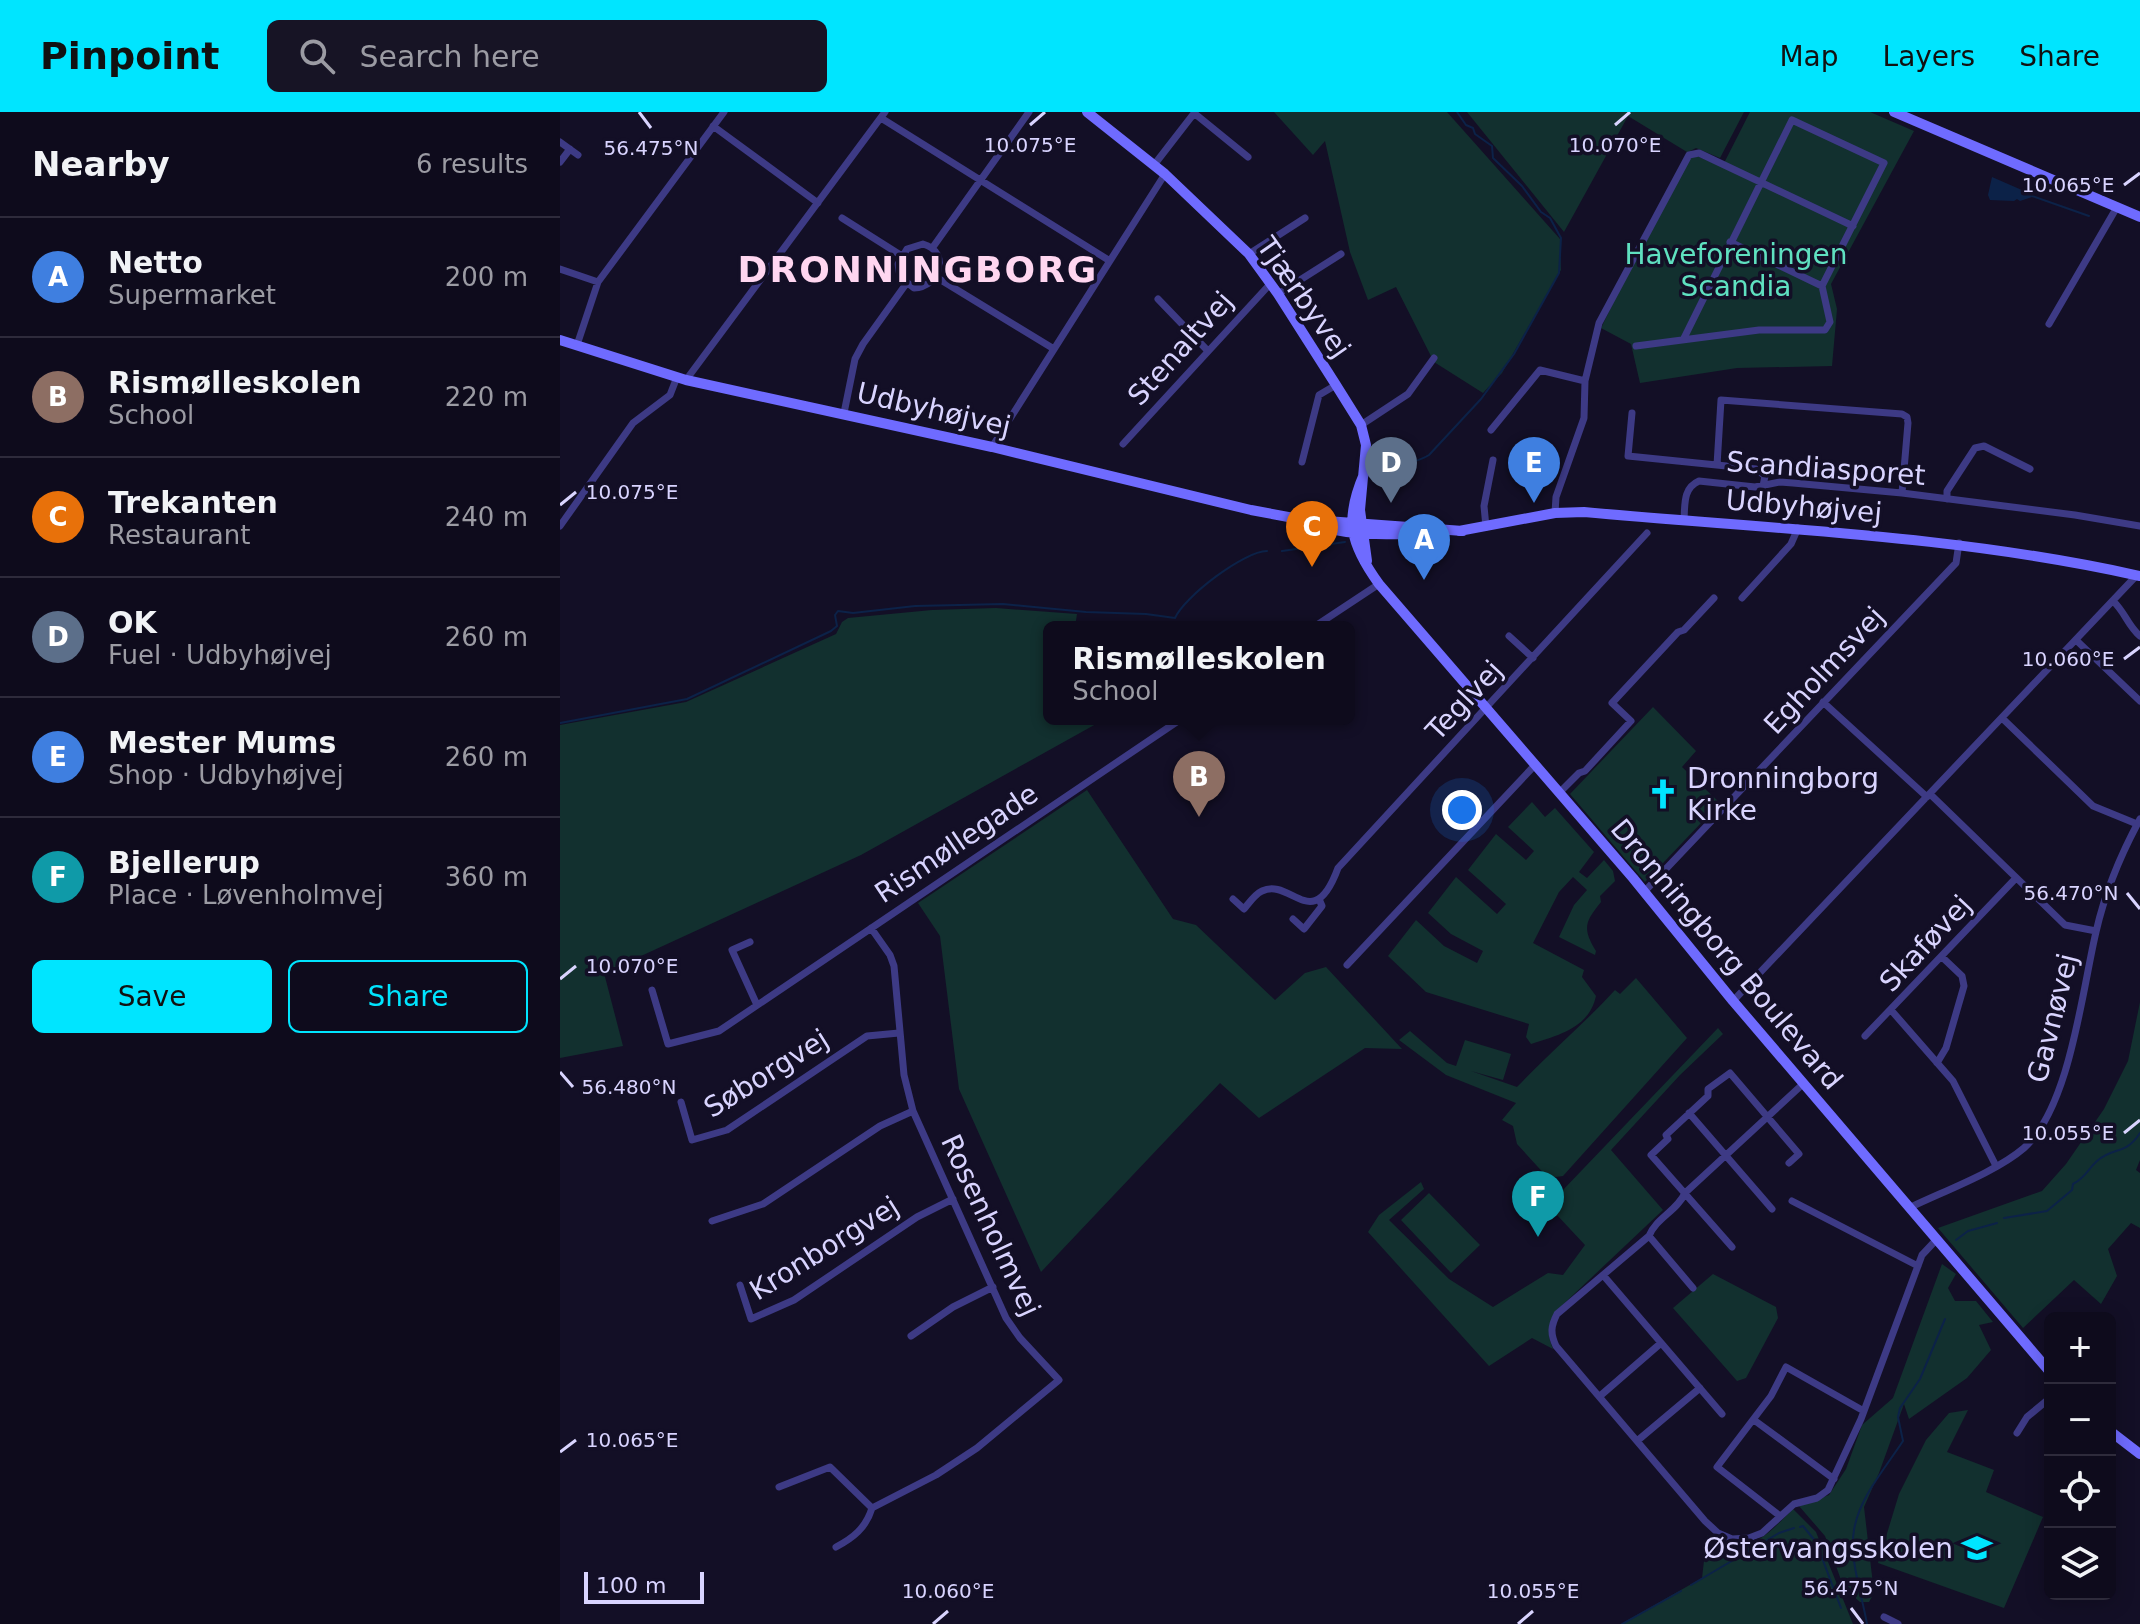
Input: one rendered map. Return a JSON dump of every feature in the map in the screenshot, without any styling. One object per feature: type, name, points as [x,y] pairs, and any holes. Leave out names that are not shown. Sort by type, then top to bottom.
[{"type":"street","points":[[577,345],[598,282],[724,112]]},
{"type":"street","points":[[933,247],[1029,112]]},
{"type":"street","name":"Tjærbyvej","points":[[1087,112],[1165,174],[1249,254],[1271,283],[1361,425],[1366,445],[1356,527]]},
{"type":"street","points":[[1894,112],[2140,217]]},
{"type":"street","points":[[1154,165],[1195,113],[1248,157]]},
{"type":"street","points":[[560,526],[633,423],[670,395],[883,115],[980,181],[1110,261]]},
{"type":"street","points":[[1636,346],[1759,330],[1825,330],[1830,322],[1822,286],[1884,163],[1792,120],[1684,338]]},
{"type":"street","points":[[713,126],[818,203]]},
{"type":"street","points":[[560,142],[578,155]]},
{"type":"street","points":[[560,162],[570,149]]},
{"type":"street","points":[[1555,513],[1556,497],[1584,418],[1585,381],[1599,323],[1689,155],[1699,153],[1853,226]]},
{"type":"street","points":[[992,447],[1165,174]]},
{"type":"street","points":[[2049,324],[2117,207]]},
{"type":"street","points":[[842,218],[902,256]]},
{"type":"street","points":[[1249,254],[1305,218]]},
{"type":"street","points":[[1730,242],[1822,286]]},
{"type":"street","points":[[923,244],[933,247],[940,261],[936,277],[922,287],[906,284],[898,270],[902,256],[913,246],[923,244]]},
{"type":"street","points":[[1278,294],[1341,254]]},
{"type":"street","points":[[560,269],[598,282]]},
{"type":"street","points":[[936,277],[1054,349]]},
{"type":"street","name":"Stenaltvej","points":[[1123,444],[1271,283]]},
{"type":"street","points":[[844,413],[855,359],[906,284]]},
{"type":"street","points":[[1158,299],[1207,350]]},
{"type":"street","name":"Udbyhøjvej","points":[[560,340],[682,378],[992,447],[1299,519],[1319,527],[1428,534],[1463,531],[1555,513],[1584,512],[1959,543],[2139,575]]},
{"type":"street","points":[[1361,425],[1408,394],[1434,358]]},
{"type":"street","points":[[1491,430],[1540,370],[1585,381]]},
{"type":"street","points":[[1302,462],[1319,395],[1336,385]]},
{"type":"street","points":[[1717,465],[1721,400],[1902,414],[1907,417],[1908,423],[1902,493]]},
{"type":"street","points":[[1632,413],[1628,456],[1762,471],[1765,476],[1763,486]]},
{"type":"street","name":"Scandiasporet","points":[[1947,499],[1947,491],[1975,448],[1984,446],[2030,469]]},
{"type":"street","points":[[1486,527],[1484,506],[1493,460]]},
{"type":"street","name":"Scandiasporet","points":[[1684,520],[1687,491],[1691,484],[1699,481],[1755,487],[1780,482],[1902,493],[2140,526]]},
{"type":"street","name":"Dronningborg Boulevard","points":[[1356,527],[1368,568],[1379,584],[2044,1365]]},
{"type":"street","points":[[1742,598],[1791,544],[1798,528]]},
{"type":"street","name":"Teglvej","points":[[1293,919],[1304,929],[1319,913],[1322,906],[1319,899],[1327,894],[1338,868],[1647,533]]},
{"type":"street","name":"Egholmsvej","points":[[1644,892],[1956,563],[1959,543]]},
{"type":"street","points":[[1733,1001],[2139,575]]},
{"type":"street","points":[[1323,621],[1379,584]]},
{"type":"street","points":[[1559,793],[1585,771],[1631,721],[1612,703],[1714,598]]},
{"type":"street","points":[[2113,601],[2122,610],[2129,627],[2140,636]]},
{"type":"street","points":[[1509,636],[1533,658]]},
{"type":"street","points":[[2076,640],[2140,701]]},
{"type":"street","points":[[1823,702],[2065,925],[2096,931]]},
{"type":"street","points":[[2002,718],[2093,806],[2139,821]]},
{"type":"street","name":"Rismøllegade","points":[[652,990],[668,1044],[719,1031],[1172,725]]},
{"type":"street","points":[[1347,965],[1535,765]]},
{"type":"street","name":"Gavnøvej","points":[[1911,1207],[1996,1166],[2031,1141],[2051,1107],[2069,1059],[2096,931],[2108,891],[2139,821]]},
{"type":"street","name":"Skaføvej","points":[[1865,1036],[2016,878]]},
{"type":"street","points":[[1233,899],[1244,909],[1260,891],[1271,889],[1307,901],[1319,899]]},
{"type":"street","name":"Rosenholmvej","points":[[871,928],[894,966],[904,1075],[913,1111],[1006,1318],[1059,1380],[1015,1420],[936,1475],[872,1508]]},
{"type":"street","points":[[750,942],[732,950],[757,1005]]},
{"type":"street","points":[[1937,1063],[1946,1048],[1964,986],[1962,976],[1942,957]]},
{"type":"street","points":[[1891,1010],[1962,1096],[1996,1166]]},
{"type":"street","name":"Søborgvej","points":[[681,1102],[692,1140],[727,1130],[867,1036],[899,1033]]},
{"type":"street","points":[[1732,1247],[1651,1155],[1668,1139],[1666,1135],[1708,1096],[1708,1089],[1730,1073],[1799,1154],[1789,1163]]},
{"type":"street","points":[[1804,1083],[1685,1193],[1682,1201],[1653,1227],[1649,1236],[1557,1314],[1552,1325],[1556,1346],[1718,1533],[1732,1539],[1762,1533],[1794,1504],[1817,1498],[1828,1490],[1861,1419],[1922,1255],[1937,1239]]},
{"type":"street","points":[[712,1221],[763,1204],[880,1126],[913,1111]]},
{"type":"street","points":[[1689,1113],[1772,1209]]},
{"type":"street","name":"Kronborgvej","points":[[740,1285],[751,1319],[794,1300],[917,1217],[953,1199]]},
{"type":"street","points":[[1792,1201],[1918,1266]]},
{"type":"street","points":[[1649,1236],[1693,1288]]},
{"type":"street","points":[[1603,1275],[1722,1414]]},
{"type":"street","points":[[911,1336],[953,1307],[993,1287]]},
{"type":"street","points":[[1600,1396],[1661,1343]]},
{"type":"street","points":[[1780,1516],[1717,1467],[1754,1420],[1786,1367],[1862,1410]]},
{"type":"street","points":[[1637,1441],[1700,1388]]},
{"type":"street","points":[[2017,1433],[2027,1417],[2044,1403]]},
{"type":"street","points":[[1754,1420],[1834,1479]]},
{"type":"street","points":[[2116,1436],[2140,1454]]},
{"type":"street","points":[[779,1487],[830,1467],[872,1508],[869,1519],[854,1537],[836,1547]]},
{"type":"street","points":[[1884,1617],[1898,1624]]},
{"type":"green space","points":[[1274,112],[1447,112],[1560,239],[1561,270],[1502,373],[1483,393],[1434,362],[1396,287],[1368,300],[1350,252],[1325,141],[1313,155]]},
{"type":"green space","name":"Haveforeningen Scandia","points":[[1467,112],[1744,112],[1720,158],[1696,148],[1688,152],[1722,167],[1750,112],[1870,112],[1914,131],[1831,284],[1837,309],[1832,366],[1737,368],[1640,383],[1631,344],[1601,328],[1687,152],[1628,116],[1564,232]]},
{"type":"green space","points":[[996,608],[1077,614],[1076,621],[1043,621],[1043,725],[1094,725],[861,855],[604,973],[623,1046],[560,1058],[560,725],[686,702],[836,634],[848,618]]},
{"type":"green space","points":[[1653,707],[1696,751],[1682,767],[1720,803],[1645,882],[1570,794]]},
{"type":"green space","points":[[1087,790],[1173,919],[1196,925],[1275,1000],[1305,973],[1326,967],[1402,1049],[1365,1048],[1259,1118],[1220,1083],[1041,1272],[959,1089],[940,936],[918,903]]},
{"type":"green space","points":[[1532,802],[1545,817],[1555,808],[1594,852],[1579,872],[1587,878],[1604,860],[1613,871],[1615,881],[1600,896],[1601,902],[1587,925],[1595,955],[1559,937],[1574,905],[1587,890],[1573,877],[1559,892],[1533,943],[1584,970],[1582,977],[1596,996],[1587,1016],[1580,1023],[1531,1044],[1526,1037],[1529,1024],[1426,992],[1388,956],[1416,920],[1444,946],[1477,963],[1483,951],[1451,934],[1428,913],[1456,877],[1497,914],[1506,904],[1468,870],[1496,834],[1526,860],[1534,851],[1508,827]]},
{"type":"green space","points":[[1636,978],[1687,1038],[1563,1176],[1548,1178],[1517,1144],[1513,1126],[1502,1120],[1516,1103],[1446,1075],[1399,1040],[1410,1031],[1447,1063],[1456,1066],[1465,1040],[1511,1054],[1503,1080],[1471,1071],[1517,1087],[1615,990],[1620,994]]},
{"type":"green space","points":[[2140,1002],[2140,1160],[2136,1170],[2140,1173],[2140,1228],[2131,1223],[2108,1249],[2117,1276],[2101,1304],[2074,1280],[2023,1328],[1938,1228],[2042,1191],[2066,1164],[2104,1109],[2128,1061]]},
{"type":"green space","points":[[1718,1028],[1723,1034],[1680,1075],[1611,1150],[1663,1210],[1554,1313],[1549,1331],[1553,1349],[1532,1338],[1489,1366],[1368,1232],[1379,1215],[1421,1182],[1424,1189],[1389,1220],[1449,1279],[1493,1307],[1548,1273],[1563,1275],[1585,1245],[1556,1214],[1539,1215]]},
{"type":"green space","points":[[1429,1193],[1480,1245],[1451,1273],[1401,1220]]},
{"type":"green space","points":[[1942,1264],[1956,1274],[1948,1288],[1955,1301],[1976,1301],[1993,1322],[1979,1325],[1991,1350],[1967,1378],[1909,1419],[1904,1404],[1864,1507],[1874,1593],[1869,1602],[1860,1602],[1844,1588],[1825,1536],[1799,1506],[1829,1495],[1846,1469],[1862,1425],[1893,1398]]},
{"type":"green space","points":[[1713,1274],[1776,1307],[1778,1318],[1746,1378],[1737,1381],[1673,1308]]},
{"type":"green space","points":[[1968,1410],[1947,1452],[1994,1470],[1986,1492],[2043,1517],[2004,1608],[1878,1563],[1899,1494],[1926,1440],[1949,1413]]},
{"type":"green space","points":[[1793,1509],[1816,1532],[1853,1624],[1621,1624],[1702,1578],[1707,1535],[1736,1543],[1755,1541]]},
{"type":"water","points":[[1992,177],[2032,197],[2020,201],[1990,200],[1988,195]]},
{"type":"waterway","points":[[1386,475],[1392,468],[1429,455],[1481,399],[1514,354],[1559,273],[1561,238],[1550,218],[1493,158],[1492,146],[1475,134],[1457,112]]},
{"type":"waterway","points":[[2032,196],[2089,216]]},
{"type":"waterway","points":[[1282,551],[1345,542]]},
{"type":"waterway","points":[[560,723],[687,699],[831,631],[837,626],[835,615],[838,611],[853,613],[915,606],[1003,604],[1175,618],[1190,599],[1216,577],[1244,559],[1267,551]]},
{"type":"waterway","points":[[2004,1218],[2047,1211],[2072,1190],[2073,1184],[2097,1161],[2129,1145],[2140,1133]]},
{"type":"waterway","points":[[1956,1240],[1968,1231],[1997,1223]]},
{"type":"waterway","points":[[1867,1624],[1853,1553],[1857,1518],[1874,1483],[1903,1441],[1898,1417],[1900,1408],[1920,1379],[1945,1319]]},
{"type":"waterway","points":[[1800,1527],[1803,1526],[1816,1542],[1841,1608]]},
{"type":"waterway","points":[[1691,1585],[1779,1533],[1794,1528]]},
{"type":"waterway","points":[[1622,1624],[1681,1591]]},
{"type":"place","name":"OK","points":[[1391,503]]},
{"type":"place","name":"Mester Mums","points":[[1534,503]]},
{"type":"place","name":"Trekanten","points":[[1312,567]]},
{"type":"place","name":"Netto","points":[[1424,580]]},
{"type":"place","name":"Dronningborg Kirke","points":[[1663,794]]},
{"type":"place","name":"Rismølleskolen","points":[[1199,817]]},
{"type":"place","name":"Bjellerup","points":[[1538,1237]]},
{"type":"place","name":"Østervangsskolen","points":[[1977,1548]]},
{"type":"district","name":"DRONNINGBORG","points":[[918,269]]}]
